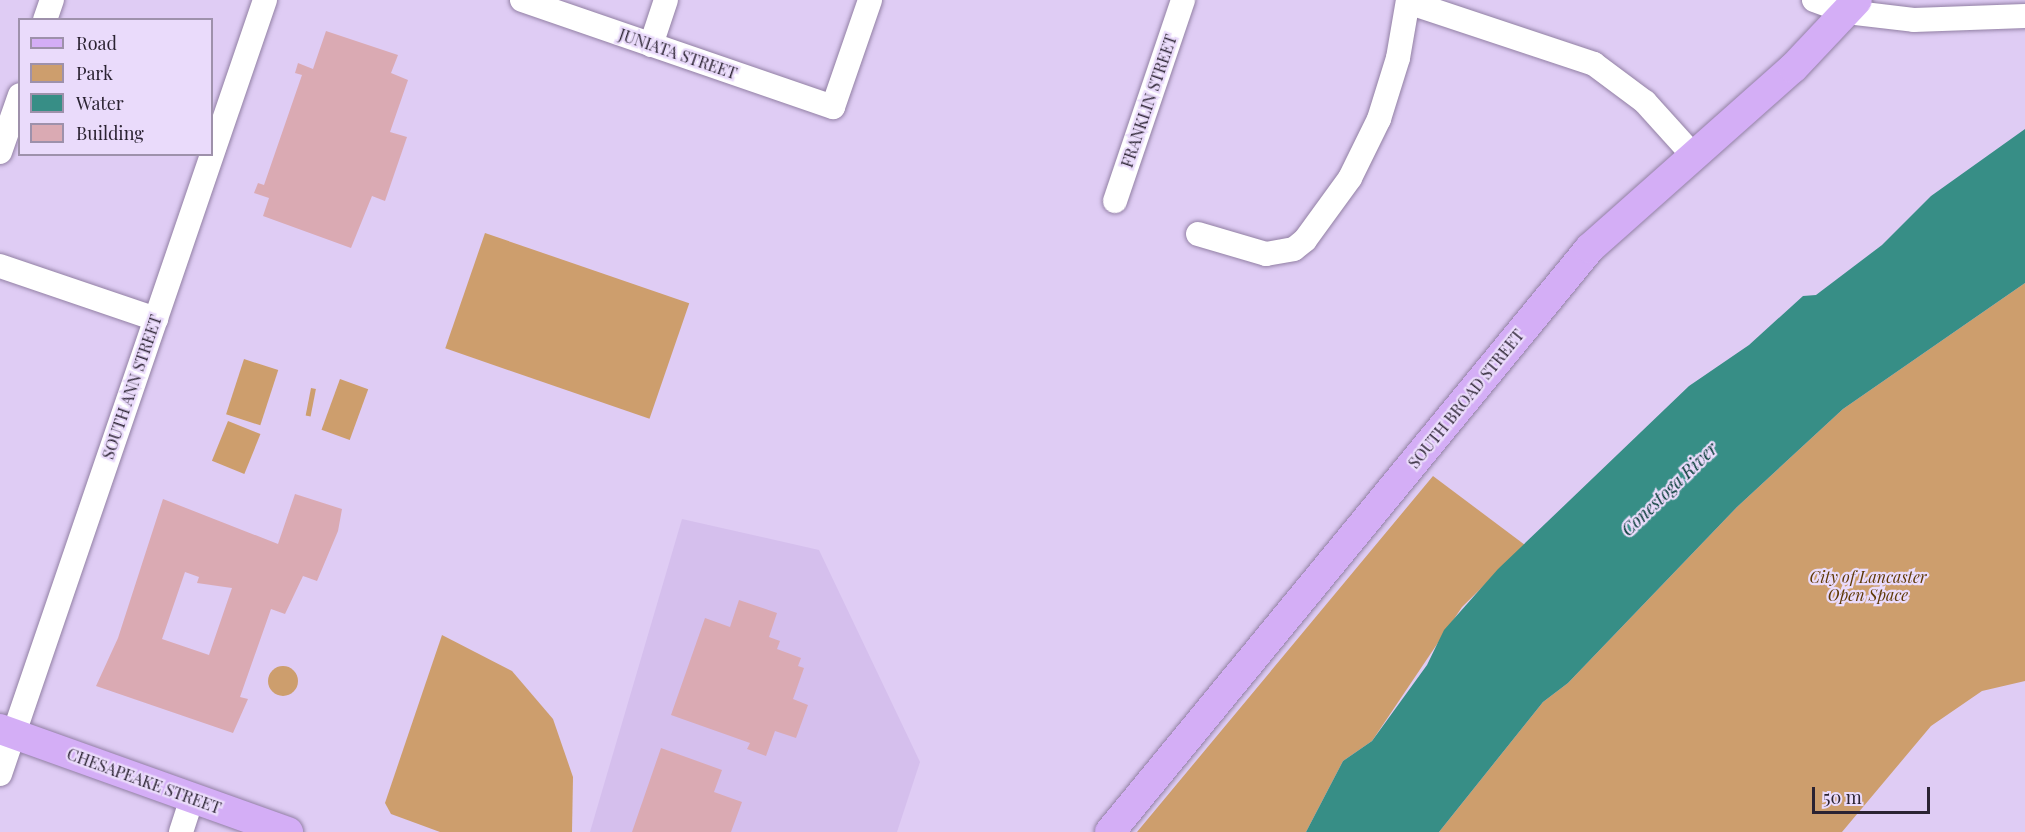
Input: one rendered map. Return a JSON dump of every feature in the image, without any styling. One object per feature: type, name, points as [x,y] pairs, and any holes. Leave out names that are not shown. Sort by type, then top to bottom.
[{"type":"main road","name":"SOUTH BROAD STREET","points":[[1110,832],[1570,272],[1628,209],[1764,95],[1852,6]]},
{"type":"main road","name":"CHESAPEAKE STREET","points":[[7,732],[288,832]]},
{"type":"street","points":[[46,18],[52,0]]},
{"type":"street","name":"SOUTH ANN STREET","points":[[213,154],[266,0]]},
{"type":"street","name":"JUNIATA STREET","points":[[522,0],[833,107],[870,0]]},
{"type":"street","points":[[651,45],[666,0]]},
{"type":"street","points":[[1814,0],[1930,21],[2025,16]]},
{"type":"street","points":[[1198,234],[1266,254],[1300,245],[1350,178],[1389,90],[1408,1],[1594,63],[1645,102],[1692,154]]},
{"type":"street","name":"FRANKLIN STREET","points":[[1115,201],[1177,2]]},
{"type":"street","points":[[0,152],[18,101]]},
{"type":"street","name":"SOUTH ANN STREET","points":[[0,774],[7,732],[212,156]]},
{"type":"street","points":[[0,266],[156,319]]},
{"type":"street","points":[[181,832],[192,799]]},
{"type":"shaded area","points":[[682,519],[819,550],[920,762],[897,832],[590,832]]},
{"type":"green space","points":[[485,233],[689,303],[650,419],[445,348]]},
{"type":"green space","name":"City of Lancaster Open Space","points":[[2025,283],[2025,681],[1982,691],[1931,726],[1842,832],[1439,832],[1543,702],[1568,683],[1737,507],[1843,409]]},
{"type":"green space","points":[[244,359],[278,370],[260,425],[226,414]]},
{"type":"green space","points":[[340,379],[368,389],[350,440],[322,430]]},
{"type":"green space","points":[[311,388],[316,389],[311,416],[306,415]]},
{"type":"green space","points":[[228,421],[260,434],[244,474],[212,461]]},
{"type":"green space","points":[[1433,476],[1525,545],[1462,607],[1372,741],[1343,761],[1306,832],[1137,832]]},
{"type":"green space","points":[[442,635],[512,671],[553,719],[573,777],[572,832],[440,832],[391,814],[385,803]]},
{"type":"green space","points":[[283,666],[289,667],[297,675],[297,687],[289,695],[283,696],[277,695],[269,687],[268,681],[269,675],[277,667]]},
{"type":"water","name":"Conestoga River","points":[[2025,129],[2025,283],[1843,409],[1737,507],[1568,683],[1543,702],[1439,832],[1306,832],[1343,761],[1372,741],[1427,665],[1444,630],[1498,569],[1689,386],[1749,345],[1803,296],[1816,295],[1882,245],[1931,196]]},
{"type":"building","points":[[326,31],[398,55],[391,73],[408,80],[390,132],[407,137],[385,201],[372,196],[351,248],[263,216],[269,198],[254,193],[258,183],[264,185],[302,75],[295,73],[298,63],[313,69]]},
{"type":"building","points":[[295,494],[342,509],[338,531],[317,581],[303,576],[285,614],[271,609],[240,697],[248,699],[233,733],[96,686],[118,638],[163,499],[278,544]],"holes":[[[185,572],[199,577],[197,583],[232,588],[209,655],[162,639]]]},
{"type":"building","points":[[739,600],[777,613],[769,637],[780,641],[777,649],[801,658],[798,666],[804,668],[793,699],[808,705],[796,738],[775,731],[766,756],[747,749],[750,743],[671,715],[705,618],[730,627]]},
{"type":"building","points":[[661,748],[722,770],[714,792],[742,802],[731,832],[632,832]]}]
